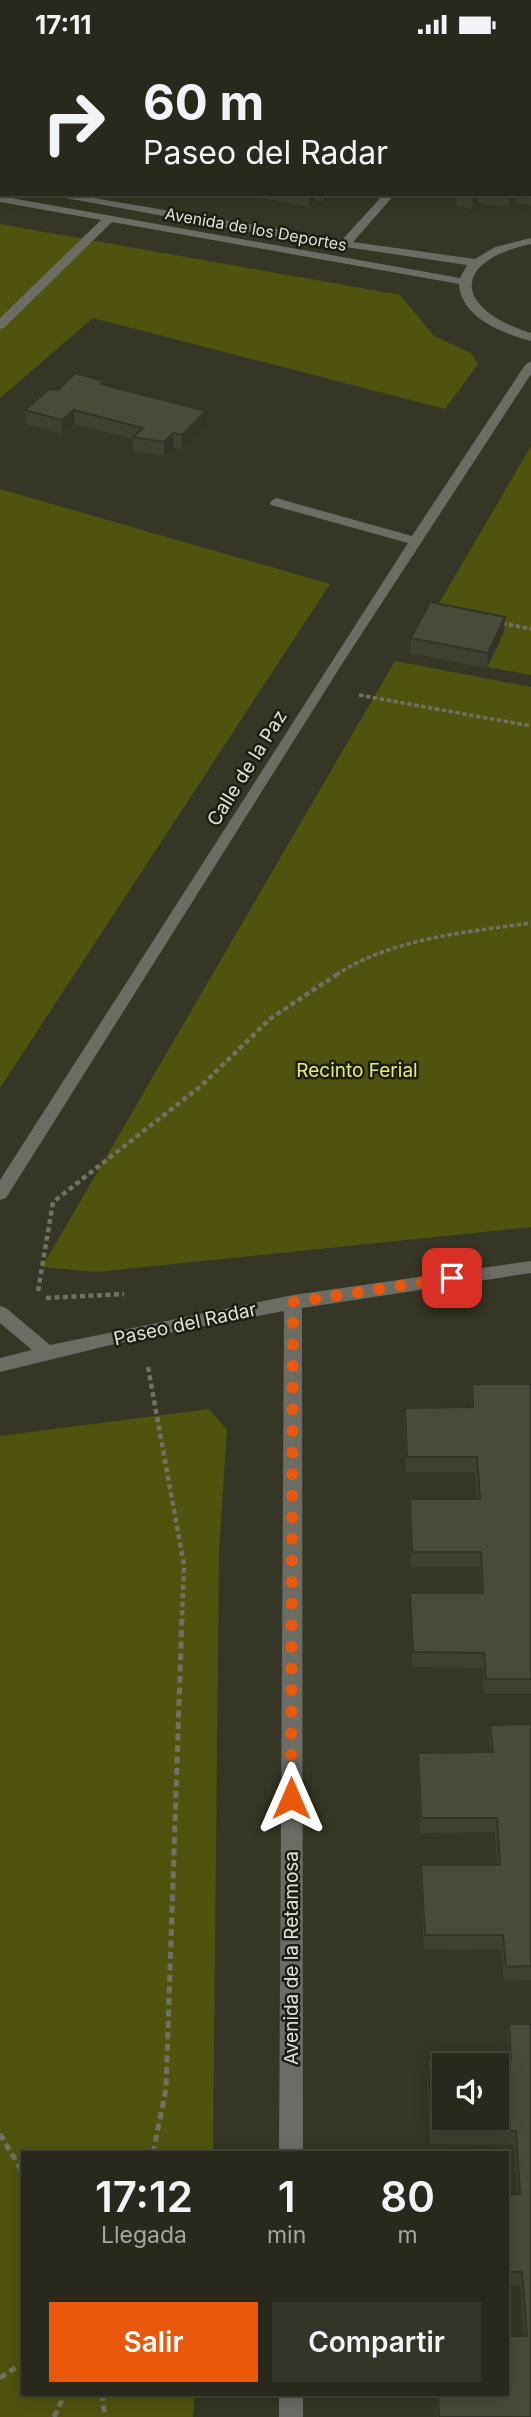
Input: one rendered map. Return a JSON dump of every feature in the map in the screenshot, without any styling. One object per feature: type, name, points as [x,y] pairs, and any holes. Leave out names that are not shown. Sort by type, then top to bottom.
[{"type":"street","name":"Avenida de los Deportes","points":[[61,196],[476,263]]},
{"type":"street","points":[[345,243],[388,196]]},
{"type":"street","name":"Avenida de los Deportes","points":[[0,199],[270,249],[393,267],[465,282]]},
{"type":"street","points":[[0,325],[109,219]]},
{"type":"street","points":[[531,241],[498,250],[476,263],[469,271],[465,293],[478,313],[489,321],[531,337]]},
{"type":"street","name":"Calle de la Paz","points":[[0,1194],[321,687],[531,365]]},
{"type":"street","points":[[276,502],[416,541]]},
{"type":"street","name":"Paseo del Radar","points":[[0,1365],[293,1302],[531,1267]]},
{"type":"street","name":"Avenida de la Retamosa","points":[[291,2151],[293,1302]]},
{"type":"street","points":[[0,1313],[47,1353]]},
{"type":"street","points":[[291,2396],[291,2417]]},
{"type":"path","points":[[494,622],[531,629]]},
{"type":"path","points":[[321,687],[531,726]]},
{"type":"path","points":[[153,2151],[166,2089],[184,1565],[142,1333],[130,1293],[37,1298],[53,1202],[201,1086],[271,1018],[346,968],[392,950],[444,935],[531,923]]},
{"type":"path","points":[[0,2134],[21,2170]]},
{"type":"path","points":[[0,2378],[21,2364]]},
{"type":"path","points":[[54,2417],[64,2396]]},
{"type":"path","points":[[102,2396],[105,2417]]},
{"type":"green space","points":[[0,224],[400,295],[434,336],[471,353],[478,364],[445,409],[93,318],[0,398]]},
{"type":"green space","points":[[531,446],[531,675],[410,653]]},
{"type":"green space","points":[[0,489],[330,584],[0,1088]]},
{"type":"green space","name":"Recinto Ferial","points":[[395,661],[531,687],[531,1227],[96,1272],[42,1267]]},
{"type":"green space","points":[[209,1409],[227,1430],[219,1550],[213,2151],[21,2151],[21,2396],[195,2396],[193,2417],[0,2417],[0,1436]]},
{"type":"building","points":[[75,373],[104,381],[101,384],[206,411],[182,435],[173,433],[164,442],[133,437],[143,428],[74,410],[62,420],[25,410],[49,389],[58,390]]},
{"type":"building","points":[[430,602],[505,617],[488,653],[411,638]]},
{"type":"building","points":[[472,1384],[531,1384],[531,1679],[486,1679],[484,1653],[413,1652],[410,1593],[483,1593],[481,1552],[412,1552],[410,1499],[480,1499],[477,1457],[407,1457],[405,1408],[473,1407]]},
{"type":"building","points":[[531,1724],[531,1966],[506,1967],[503,1935],[425,1935],[421,1865],[500,1865],[497,1818],[421,1818],[418,1753],[493,1752],[490,1725]]},
{"type":"building","points":[[509,2024],[531,2024],[531,2417],[439,2417],[438,2396],[509,2396],[509,2336],[527,2336],[522,2272],[509,2272],[509,2195],[520,2194],[516,2131],[432,2130],[509,2130]]},
{"type":"building","points":[[428,2058],[432,2058],[432,2130]]},
{"type":"route","points":[[291,1798],[290,1389],[293,1302],[452,1278]]}]
